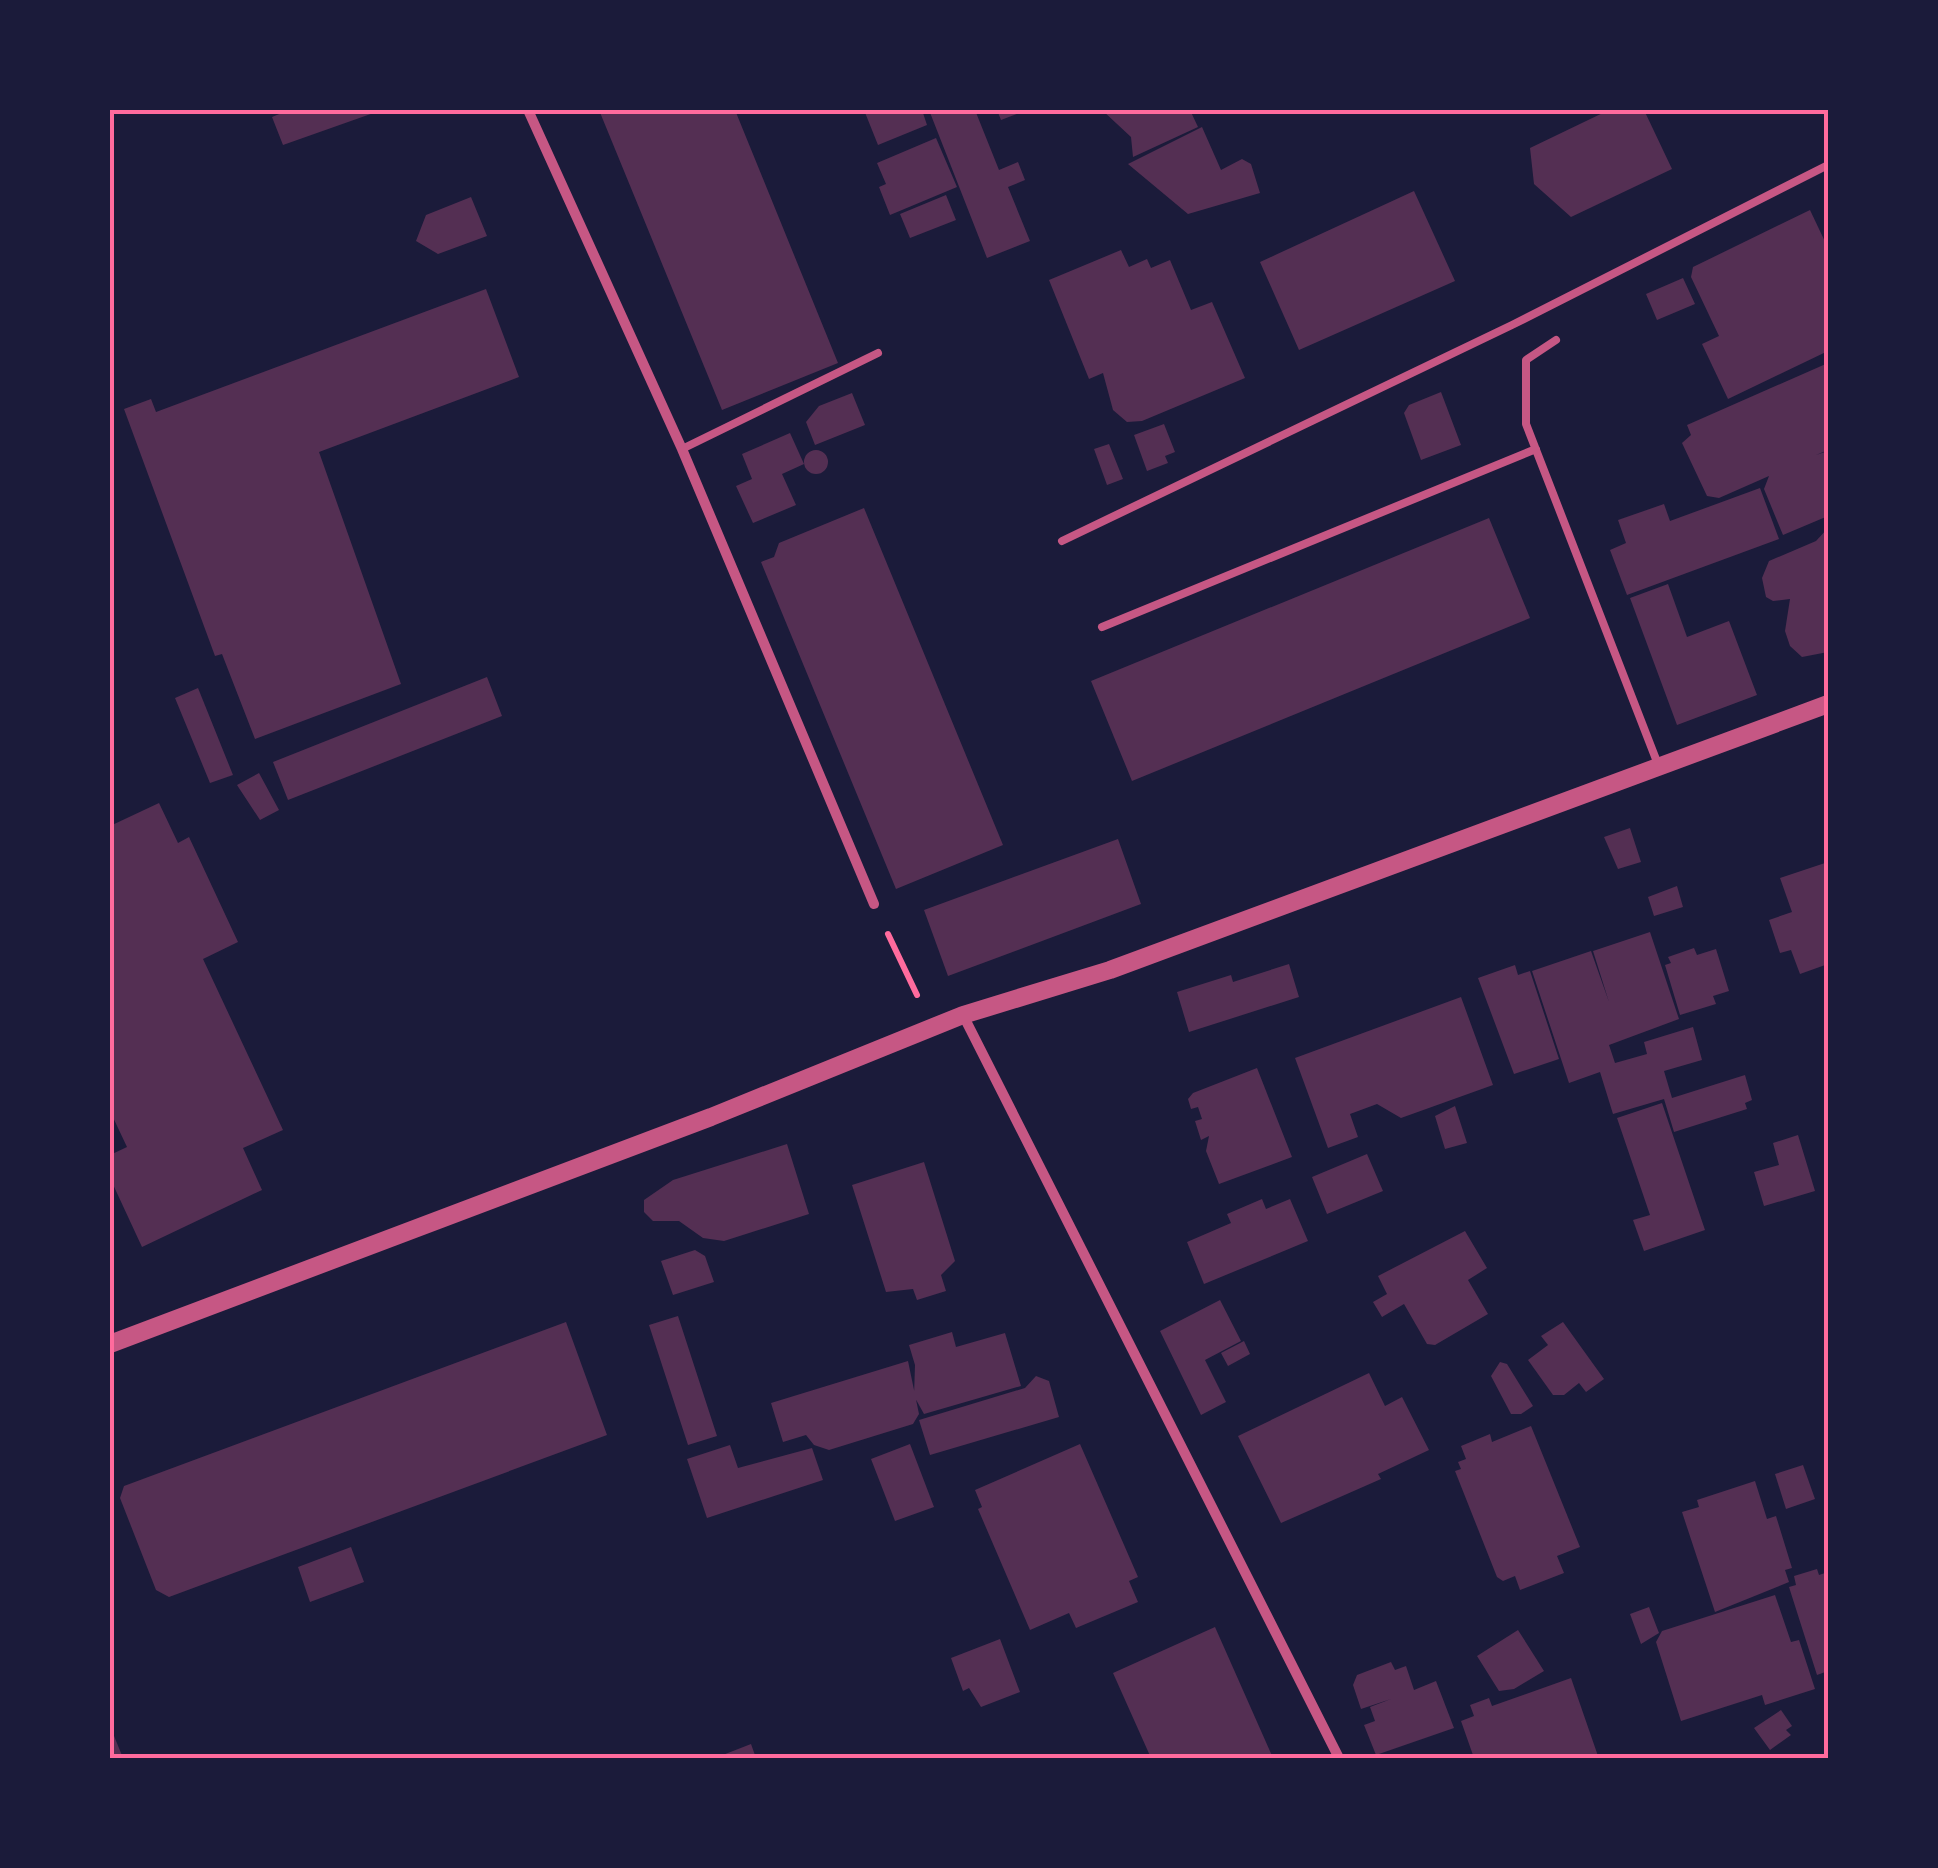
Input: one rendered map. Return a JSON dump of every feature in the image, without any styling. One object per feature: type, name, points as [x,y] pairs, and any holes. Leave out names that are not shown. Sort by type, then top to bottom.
[{"type":"street","points":[[528,110],[682,449],[874,904]]},
{"type":"street","points":[[110,1344],[711,1117],[963,1015],[1110,970],[1828,704]]},
{"type":"street","points":[[963,1015],[1339,1758]]},
{"type":"lane","points":[[1062,541],[1512,325],[1828,165]]},
{"type":"lane","points":[[1556,340],[1526,360],[1526,424],[1658,767]]},
{"type":"lane","points":[[682,449],[878,353]]},
{"type":"lane","points":[[1102,627],[1536,449]]},
{"type":"path","points":[[874,904],[933,1028]]},
{"type":"building","points":[[289,110],[382,110],[283,145],[272,117]]},
{"type":"building","points":[[599,110],[735,110],[838,363],[722,410]]},
{"type":"building","points":[[864,110],[922,110],[927,125],[878,145]]},
{"type":"building","points":[[929,110],[975,110],[999,170],[1018,162],[1025,180],[1008,187],[1030,241],[987,258]]},
{"type":"building","points":[[997,110],[1027,110],[1001,120]]},
{"type":"building","points":[[1102,110],[1190,110],[1198,127],[1133,157],[1131,137]]},
{"type":"building","points":[[1609,110],[1644,110],[1672,169],[1571,217],[1534,184],[1530,148]]},
{"type":"building","points":[[1202,127],[1221,170],[1242,159],[1251,164],[1260,193],[1188,214],[1128,164]]},
{"type":"building","points":[[936,138],[957,187],[890,215],[879,187],[886,184],[877,163]]},
{"type":"building","points":[[1414,191],[1455,281],[1299,350],[1260,262]]},
{"type":"building","points":[[946,195],[956,220],[910,238],[900,214]]},
{"type":"building","points":[[471,197],[487,236],[438,254],[416,241],[426,215]]},
{"type":"building","points":[[1810,210],[1828,248],[1828,351],[1728,399],[1702,344],[1719,336],[1691,277],[1693,267]]},
{"type":"building","points":[[1121,250],[1129,267],[1147,259],[1151,268],[1170,260],[1191,310],[1212,302],[1245,378],[1142,421],[1127,422],[1113,410],[1103,373],[1089,379],[1049,280]]},
{"type":"building","points":[[1683,278],[1695,304],[1657,320],[1646,294]]},
{"type":"building","points":[[486,289],[519,377],[319,452],[401,684],[255,739],[222,654],[215,656],[124,409],[151,399],[156,412]]},
{"type":"building","points":[[1828,363],[1828,450],[1816,455],[1828,451],[1828,516],[1783,535],[1764,489],[1769,476],[1719,498],[1707,496],[1682,443],[1691,435],[1687,425]]},
{"type":"building","points":[[1441,392],[1461,445],[1421,460],[1404,413],[1409,405]]},
{"type":"building","points":[[852,393],[865,425],[815,445],[806,422],[819,406]]},
{"type":"building","points":[[1164,424],[1175,452],[1165,456],[1168,463],[1147,471],[1134,435]]},
{"type":"building","points":[[790,433],[804,464],[782,474],[796,505],[753,523],[736,486],[752,479],[742,454]]},
{"type":"building","points":[[1109,444],[1123,479],[1107,485],[1094,449]]},
{"type":"building","points":[[816,450],[825,453],[825,471],[816,474],[807,471],[804,462],[807,453]]},
{"type":"building","points":[[1760,488],[1779,539],[1627,595],[1610,550],[1626,543],[1618,520],[1664,504],[1670,521]]},
{"type":"building","points":[[864,508],[1003,845],[896,889],[761,562],[774,557],[779,543]]},
{"type":"building","points":[[1489,518],[1530,618],[1132,781],[1091,681]]},
{"type":"building","points":[[1828,528],[1828,652],[1802,657],[1790,646],[1785,631],[1790,599],[1773,601],[1766,597],[1762,578],[1769,561],[1816,541]]},
{"type":"building","points":[[1668,584],[1687,637],[1729,621],[1757,695],[1677,725],[1630,598]]},
{"type":"building","points":[[487,677],[502,716],[288,800],[273,762]]},
{"type":"building","points":[[198,688],[233,775],[210,783],[175,698]]},
{"type":"building","points":[[259,773],[279,810],[260,820],[237,785]]},
{"type":"building","points":[[159,803],[178,843],[189,837],[238,942],[203,959],[283,1130],[243,1148],[262,1190],[142,1247],[110,1178],[110,1155],[127,1147],[110,1111],[110,826]]},
{"type":"building","points":[[1630,828],[1641,862],[1618,869],[1604,837]]},
{"type":"building","points":[[1118,839],[1141,904],[948,976],[924,910]]},
{"type":"building","points":[[1828,862],[1828,964],[1800,974],[1791,950],[1780,953],[1769,920],[1792,912],[1780,878]]},
{"type":"building","points":[[1677,886],[1683,907],[1654,916],[1648,897]]},
{"type":"building","points":[[1650,932],[1679,1019],[1609,1045],[1615,1063],[1647,1054],[1644,1042],[1693,1027],[1702,1060],[1664,1071],[1672,1098],[1745,1075],[1752,1100],[1745,1103],[1747,1109],[1674,1132],[1664,1099],[1613,1114],[1600,1072],[1569,1083],[1532,971],[1591,951],[1609,1002],[1593,951]]},
{"type":"building","points":[[1694,948],[1697,955],[1716,949],[1729,991],[1713,996],[1716,1004],[1680,1015],[1665,965],[1671,963],[1668,957]]},
{"type":"building","points":[[1289,964],[1299,997],[1189,1032],[1177,992],[1231,975],[1233,982]]},
{"type":"building","points":[[1515,965],[1518,975],[1530,971],[1559,1059],[1514,1074],[1478,978]]},
{"type":"building","points":[[1461,997],[1493,1085],[1401,1118],[1377,1104],[1350,1114],[1358,1137],[1328,1148],[1295,1058]]},
{"type":"building","points":[[1257,1068],[1292,1157],[1219,1184],[1206,1151],[1209,1136],[1201,1140],[1195,1121],[1202,1119],[1198,1107],[1191,1109],[1188,1099],[1193,1093]]},
{"type":"building","points":[[1662,1103],[1705,1230],[1644,1251],[1633,1220],[1650,1215],[1617,1118]]},
{"type":"building","points":[[1455,1106],[1467,1143],[1445,1149],[1435,1116]]},
{"type":"building","points":[[1798,1135],[1815,1191],[1764,1206],[1754,1172],[1779,1165],[1773,1143]]},
{"type":"building","points":[[787,1144],[809,1214],[724,1241],[703,1238],[679,1221],[653,1221],[644,1212],[644,1200],[673,1180]]},
{"type":"building","points":[[1367,1154],[1383,1191],[1327,1214],[1312,1177]]},
{"type":"building","points":[[924,1162],[955,1261],[941,1275],[946,1291],[917,1300],[913,1289],[886,1292],[852,1185]]},
{"type":"building","points":[[1262,1199],[1266,1209],[1290,1199],[1308,1241],[1204,1284],[1187,1242],[1231,1223],[1227,1214]]},
{"type":"building","points":[[1465,1231],[1487,1268],[1468,1280],[1488,1314],[1435,1345],[1427,1344],[1404,1304],[1382,1317],[1373,1302],[1387,1294],[1378,1276]]},
{"type":"building","points":[[695,1250],[705,1256],[714,1282],[673,1295],[661,1261]]},
{"type":"building","points":[[1220,1300],[1241,1341],[1205,1360],[1226,1402],[1201,1415],[1160,1331]]},
{"type":"building","points":[[678,1316],[717,1436],[688,1445],[649,1325]]},
{"type":"building","points":[[566,1322],[607,1435],[169,1597],[156,1590],[120,1498],[124,1486]]},
{"type":"building","points":[[1563,1322],[1604,1379],[1586,1392],[1579,1383],[1564,1395],[1553,1395],[1528,1360],[1548,1345],[1541,1336]]},
{"type":"building","points":[[952,1332],[956,1347],[1005,1333],[1021,1386],[924,1414],[914,1396],[915,1365],[909,1345]]},
{"type":"building","points":[[1244,1341],[1250,1354],[1228,1366],[1221,1353]]},
{"type":"building","points":[[908,1361],[919,1414],[913,1424],[829,1450],[814,1445],[806,1435],[783,1442],[771,1403]]},
{"type":"building","points":[[1500,1362],[1507,1364],[1533,1406],[1521,1414],[1511,1414],[1491,1376]]},
{"type":"building","points":[[1369,1373],[1385,1406],[1402,1397],[1429,1450],[1378,1474],[1381,1479],[1281,1523],[1238,1436]]},
{"type":"building","points":[[1036,1376],[1049,1381],[1059,1417],[930,1455],[919,1420],[1025,1388]]},
{"type":"building","points":[[1531,1426],[1580,1547],[1557,1556],[1564,1573],[1520,1590],[1515,1576],[1503,1581],[1497,1577],[1455,1471],[1461,1469],[1458,1462],[1466,1459],[1461,1446],[1490,1434],[1492,1442]]},
{"type":"building","points":[[910,1444],[934,1507],[895,1521],[871,1459]]},
{"type":"building","points":[[1080,1444],[1138,1577],[1129,1581],[1138,1602],[1076,1628],[1069,1613],[1030,1630],[978,1509],[982,1507],[975,1490]]},
{"type":"building","points":[[730,1445],[738,1468],[812,1448],[823,1480],[707,1518],[687,1459]]},
{"type":"building","points":[[1803,1465],[1815,1499],[1786,1509],[1775,1474]]},
{"type":"building","points":[[1755,1481],[1767,1519],[1776,1516],[1792,1568],[1785,1570],[1789,1582],[1715,1612],[1682,1512],[1699,1507],[1697,1500]]},
{"type":"building","points":[[351,1547],[364,1582],[310,1602],[298,1567]]},
{"type":"building","points":[[1817,1569],[1819,1575],[1828,1572],[1828,1671],[1817,1675],[1789,1587],[1796,1585],[1794,1576]]},
{"type":"building","points":[[1775,1595],[1791,1642],[1799,1640],[1815,1689],[1765,1705],[1762,1695],[1681,1721],[1656,1642],[1662,1631]]},
{"type":"building","points":[[1649,1607],[1659,1633],[1641,1644],[1630,1614]]},
{"type":"building","points":[[1215,1627],[1273,1758],[1151,1758],[1113,1673]]},
{"type":"building","points":[[1518,1630],[1544,1671],[1514,1689],[1499,1691],[1477,1656]]},
{"type":"building","points":[[1000,1639],[1020,1692],[981,1707],[969,1688],[963,1691],[951,1658]]},
{"type":"building","points":[[1391,1662],[1395,1670],[1406,1666],[1414,1690],[1436,1681],[1454,1728],[1376,1755],[1364,1725],[1375,1721],[1370,1707],[1391,1699],[1361,1709],[1353,1685],[1357,1675]]},
{"type":"building","points":[[1571,1678],[1598,1756],[1474,1758],[1461,1721],[1474,1716],[1470,1705],[1489,1698],[1492,1706]]},
{"type":"building","points":[[1781,1710],[1792,1726],[1786,1730],[1791,1735],[1770,1750],[1754,1728]]},
{"type":"building","points":[[110,1726],[123,1758],[110,1758]]},
{"type":"building","points":[[751,1744],[756,1758],[715,1758]]}]
